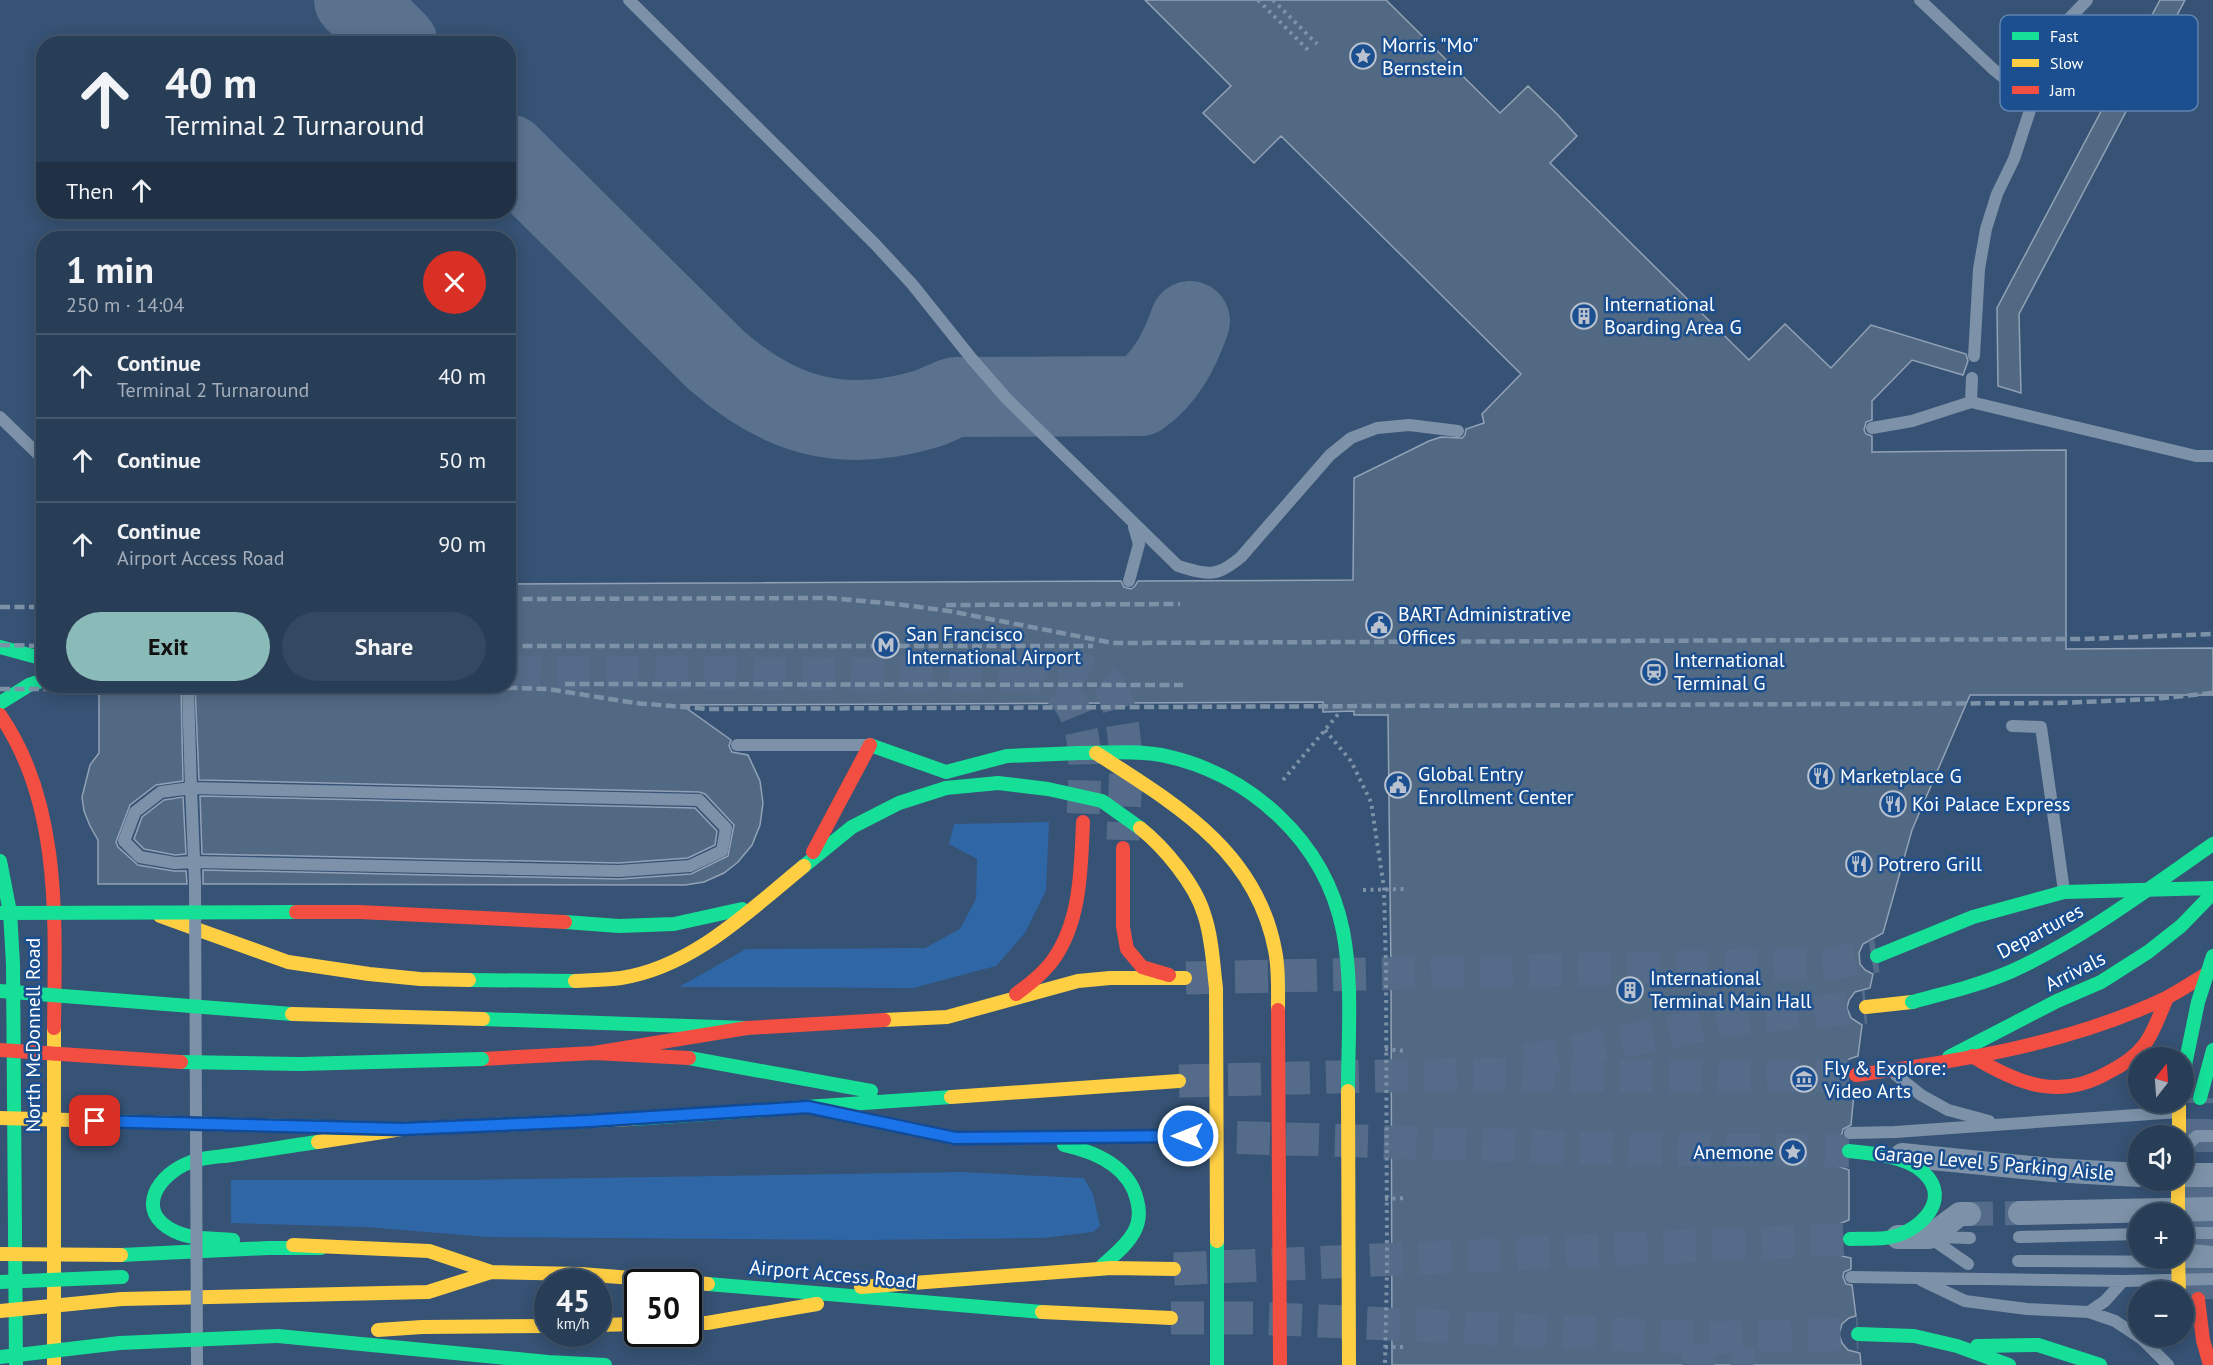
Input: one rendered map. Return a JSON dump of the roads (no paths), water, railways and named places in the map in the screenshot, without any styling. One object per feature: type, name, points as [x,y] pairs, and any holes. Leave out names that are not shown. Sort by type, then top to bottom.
[{"type":"main road","points":[[0,647],[36,657]]},
{"type":"main road","points":[[0,703],[36,683]]},
{"type":"main road","name":"North McDonnell Road","points":[[0,715],[22,751],[30,770],[42,820],[49,865],[53,946],[54,1365]]},
{"type":"main road","points":[[802,874],[870,745],[946,771]]},
{"type":"main road","points":[[1096,753],[1194,818],[1219,841],[1248,878],[1271,933],[1275,951],[1278,996],[1280,1365]]},
{"type":"main road","points":[[0,913],[359,912],[619,926],[674,924],[738,912],[802,874],[865,818],[921,781],[946,771],[1007,756],[1096,753],[1159,754],[1193,762],[1223,776],[1277,814],[1299,838],[1317,863],[1332,893],[1342,923],[1348,971],[1349,1365]]},
{"type":"main road","points":[[151,913],[288,962],[369,974],[420,979],[474,980],[575,981],[622,978],[660,967],[703,946],[745,915],[852,827],[899,803],[946,789],[998,783],[1048,789],[1102,801],[1154,839],[1191,886],[1204,913],[1216,988],[1217,1365]]},
{"type":"main road","points":[[987,1007],[1017,994],[1039,978],[1056,958],[1068,932],[1076,900],[1083,822]]},
{"type":"main road","name":"Departures","points":[[1866,1007],[1912,1002],[1973,985],[2011,971],[2049,953],[2085,931],[2213,844]]},
{"type":"main road","points":[[594,1053],[747,1029],[947,1017],[1078,981],[1110,978],[1185,978],[1157,973],[1142,967],[1127,949],[1123,927],[1123,848]]},
{"type":"main road","name":"North McDonnell Road","points":[[0,861],[7,889],[13,954],[16,1365]]},
{"type":"main road","points":[[1877,956],[1973,917],[2064,892],[2213,888]]},
{"type":"main road","name":"Arrivals","points":[[1940,1062],[2057,1001],[2101,982],[2148,952],[2181,926],[2213,893]]},
{"type":"main road","points":[[2189,1047],[2198,1002],[2213,956]]},
{"type":"main road","name":"Arrivals","points":[[1856,1075],[1940,1062],[2056,1038],[2167,998],[2213,970]]},
{"type":"main road","points":[[0,991],[272,1013],[747,1029]]},
{"type":"main road","points":[[1972,1056],[2001,1075],[2039,1086],[2064,1090],[2100,1080],[2131,1059],[2146,1042],[2167,998]]},
{"type":"main road","points":[[0,1050],[105,1059],[232,1064],[364,1064],[594,1053],[686,1057],[920,1100]]},
{"type":"main road","points":[[2200,1098],[2213,1050]]},
{"type":"main road","points":[[0,1118],[402,1129],[589,1121],[1179,1081]]},
{"type":"main road","points":[[808,1107],[955,1138],[1188,1136]]},
{"type":"main road","points":[[321,1248],[184,1235],[163,1226],[156,1215],[153,1202],[155,1191],[162,1180],[176,1169],[192,1161],[402,1129]]},
{"type":"main road","points":[[1015,1137],[1069,1146],[1103,1158],[1116,1166],[1132,1184],[1136,1191],[1139,1212],[1135,1231],[1099,1269]]},
{"type":"main road","name":"Garage Level 5 Parking Aisle","points":[[1849,1151],[1873,1153]]},
{"type":"main road","points":[[1850,1239],[1893,1237],[1920,1225],[1934,1209],[1935,1188],[1923,1171],[1873,1153]]},
{"type":"main road","points":[[0,1254],[121,1255],[268,1248],[429,1251],[491,1272]]},
{"type":"main road","points":[[808,1292],[1099,1269],[1174,1269]]},
{"type":"main road","points":[[447,1273],[491,1272]]},
{"type":"main road","points":[[0,1311],[122,1299],[428,1292],[491,1272]]},
{"type":"main road","name":"Airport Access Road","points":[[491,1272],[581,1274],[1055,1313],[1172,1318]]},
{"type":"main road","points":[[182,1274],[205,1273]]},
{"type":"main road","points":[[0,1282],[128,1276]]},
{"type":"main road","points":[[702,1323],[864,1297]]},
{"type":"main road","points":[[2198,1299],[2203,1340],[2210,1365]]},
{"type":"main road","points":[[0,1357],[120,1343],[422,1327],[534,1326]]},
{"type":"main road","points":[[1858,1334],[1914,1336],[1957,1346],[2009,1365]]},
{"type":"main road","points":[[278,1336],[605,1365]]},
{"type":"main road","points":[[1957,1346],[2038,1345],[2100,1365]]},
{"type":"main road","points":[[2190,1347],[2196,1365]]},
{"type":"street","name":"Garage Level 5 Parking Aisle","points":[[1873,1153],[2052,1170],[2128,1174]]},
{"type":"street","points":[[2194,1175],[2213,1175]]},
{"type":"street","name":"Garage Level 5 Parking Aisle","points":[[2020,1225],[2213,1209]]},
{"type":"street","points":[[1893,1237],[1929,1237],[1960,1214],[1969,1214]]},
{"type":"lane","points":[[629,0],[875,244],[912,284],[1007,399],[1178,567],[1207,574],[1226,570],[1330,455],[1351,438],[1377,428],[1409,425],[1458,431]]},
{"type":"lane","points":[[1920,0],[2000,75]]},
{"type":"lane","points":[[2072,15],[2087,0]]},
{"type":"lane","points":[[1974,356],[1979,269],[1986,229],[1997,194],[2014,159],[2030,111]]},
{"type":"lane","points":[[1971,402],[1972,378]]},
{"type":"lane","points":[[1872,428],[1912,421],[1971,402],[2196,456],[2213,456]]},
{"type":"lane","points":[[0,417],[36,452]]},
{"type":"lane","points":[[1129,581],[1139,544],[1132,523]]},
{"type":"lane","points":[[188,693],[194,862],[197,1365]]},
{"type":"lane","points":[[2012,726],[2041,727],[2064,892]]},
{"type":"lane","points":[[737,745],[870,745]]},
{"type":"lane","points":[[191,788],[699,800],[726,828],[722,850],[690,866],[619,871],[176,863],[140,857],[124,841],[135,812],[161,792],[191,788]]},
{"type":"lane","points":[[1891,1071],[1921,1095],[1948,1110],[1999,1124]]},
{"type":"lane","points":[[1850,1133],[1895,1132],[2128,1112]]},
{"type":"lane","points":[[2194,1139],[2197,1136],[2213,1136]]},
{"type":"lane","points":[[2020,1225],[2128,1233]]},
{"type":"lane","points":[[2194,1233],[2213,1233]]},
{"type":"lane","points":[[1929,1237],[1970,1238]]},
{"type":"lane","points":[[1929,1237],[1968,1264]]},
{"type":"lane","points":[[2194,1250],[2213,1252]]},
{"type":"lane","points":[[2018,1262],[2213,1263]]},
{"type":"lane","points":[[1851,1277],[2123,1281],[2213,1279]]},
{"type":"lane","points":[[1917,1278],[1965,1301],[2027,1310],[2089,1312],[2115,1320],[2142,1339],[2168,1365]]},
{"type":"lane","points":[[2089,1312],[2105,1301],[2123,1281]]},
{"type":"tunnel","points":[[1010,675],[1047,666],[1069,665],[1095,676],[1109,686],[1117,701],[1124,739],[1123,840]]},
{"type":"tunnel","points":[[516,672],[1010,675]]},
{"type":"tunnel","points":[[1012,675],[1036,678],[1056,688],[1069,702],[1078,719],[1085,760],[1083,822]]},
{"type":"tunnel","points":[[1186,978],[1828,964],[1877,956]]},
{"type":"tunnel","points":[[1525,1061],[1738,1018],[1866,1007]]},
{"type":"tunnel","points":[[1179,1081],[1462,1074],[1741,1077],[1856,1075]]},
{"type":"tunnel","points":[[2198,1299],[2200,1098]]},
{"type":"tunnel","points":[[1188,1136],[1629,1149],[1849,1151]]},
{"type":"tunnel","points":[[1969,1214],[2020,1213]]},
{"type":"tunnel","points":[[1174,1269],[1850,1239]]},
{"type":"tunnel","points":[[1171,1318],[1255,1318],[1700,1338],[1858,1334]]},
{"type":"tunnel","points":[[1682,1358],[1753,1365]]},
{"type":"railway","points":[[516,599],[829,598],[949,611],[1113,643],[2083,639],[2213,634]]},
{"type":"railway","points":[[946,605],[1180,604]]},
{"type":"railway","points":[[0,607],[36,607]]},
{"type":"railway","points":[[0,645],[36,646]]},
{"type":"railway","points":[[516,646],[1093,646]]},
{"type":"railway","points":[[565,684],[1183,685]]},
{"type":"railway","points":[[516,688],[548,689],[635,703],[709,709],[2058,703],[2154,699],[2213,693]]},
{"type":"railway","points":[[0,689],[36,689]]},
{"type":"place","name":"Morris \"Mo\" Bernstein","points":[[1363,56]]},
{"type":"place","name":"International Boarding Area G","points":[[1584,316]]},
{"type":"place","name":"BART Administrative Offices","points":[[1379,625]]},
{"type":"place","name":"San Francisco International Airport","points":[[886,645]]},
{"type":"place","name":"International Terminal G","points":[[1654,672]]},
{"type":"place","name":"Marketplace G","points":[[1821,776]]},
{"type":"place","name":"Global Entry Enrollment Center","points":[[1398,785]]},
{"type":"place","name":"Koi Palace Express","points":[[1893,804]]},
{"type":"place","name":"Potrero Grill","points":[[1859,864]]},
{"type":"place","name":"International Terminal Main Hall","points":[[1630,990]]},
{"type":"place","name":"Fly & Explore: Video Arts","points":[[1804,1079]]},
{"type":"place","name":"Anemone","points":[[1793,1152]]}]
